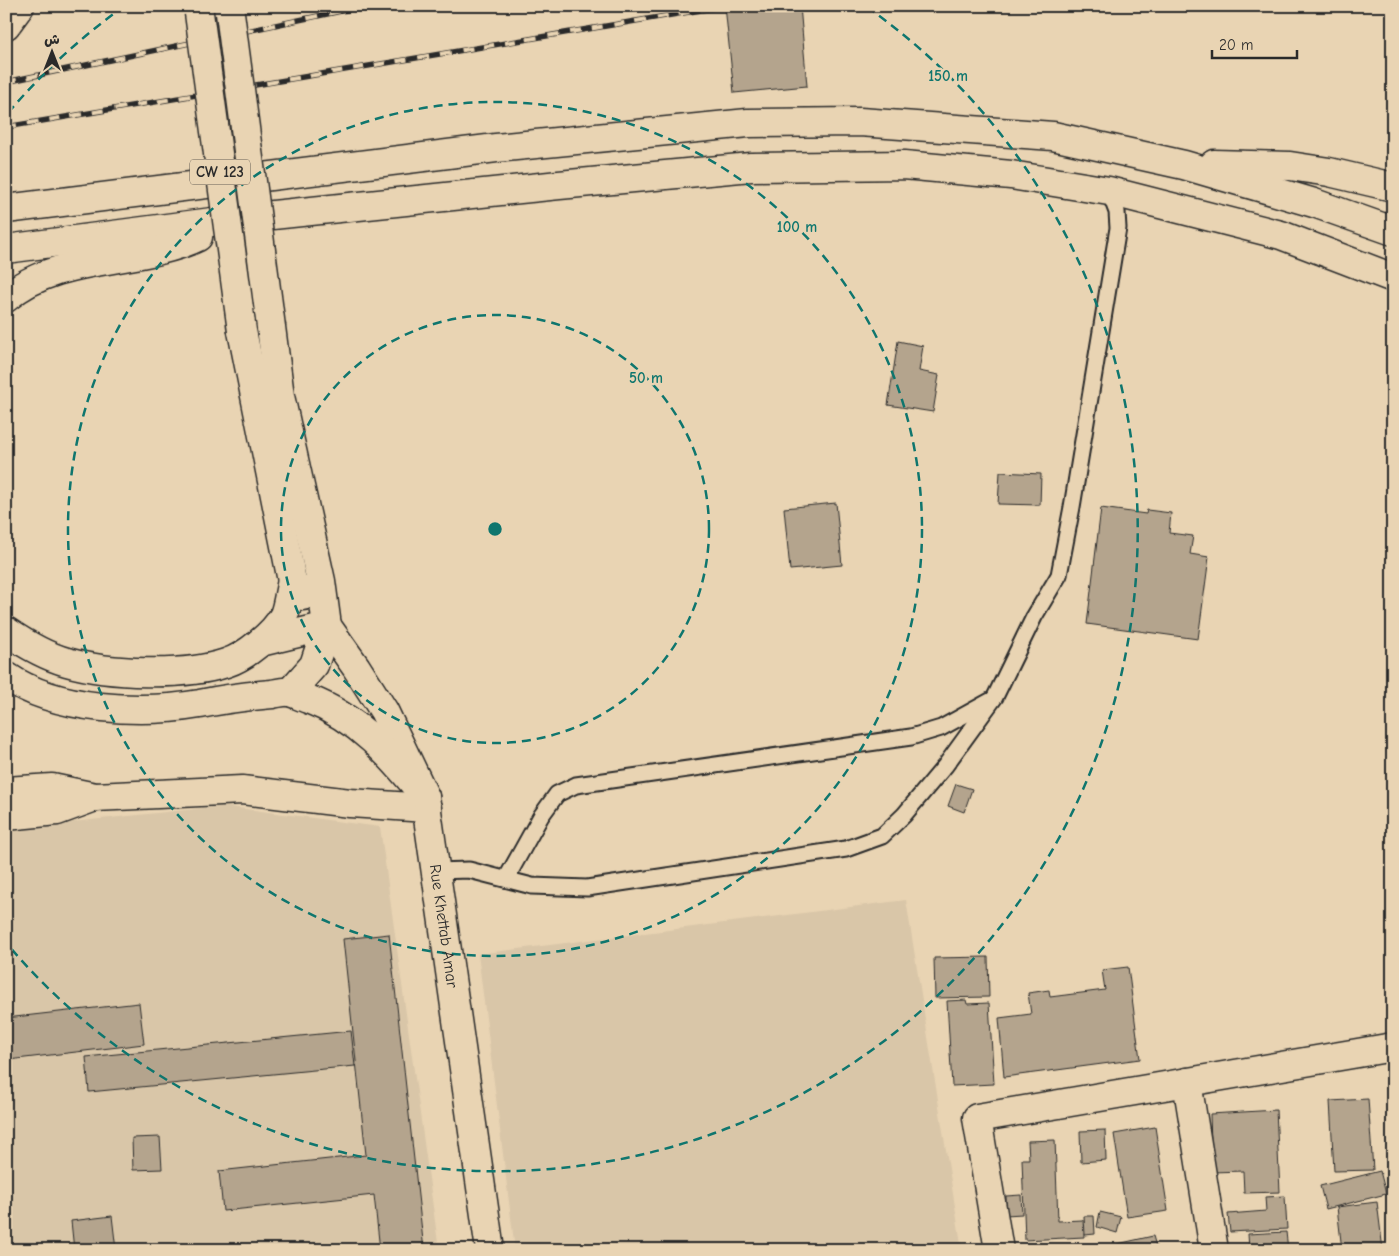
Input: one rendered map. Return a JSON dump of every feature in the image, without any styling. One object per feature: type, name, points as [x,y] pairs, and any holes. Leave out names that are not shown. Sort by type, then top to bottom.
[{"type":"main road","points":[[6,25],[20,6]]},
{"type":"main road","name":"CW 123","points":[[199,10],[242,332],[292,581],[327,626]]},
{"type":"main road","name":"CW 123","points":[[230,10],[280,396],[321,581],[327,626]]},
{"type":"main road","points":[[6,209],[496,148],[748,123],[860,122],[1053,136],[1184,165],[1314,203],[1393,231]]},
{"type":"main road","points":[[6,250],[235,219],[559,184],[750,167],[904,165],[1011,175],[1109,191],[1281,235],[1393,278]]},
{"type":"main road","points":[[1184,165],[1290,166],[1393,187]]},
{"type":"main road","points":[[6,298],[45,276],[109,258],[160,249],[195,238],[235,219]]},
{"type":"main road","points":[[262,642],[284,615],[292,581]]},
{"type":"main road","points":[[6,631],[26,645],[65,661],[99,669],[135,672],[182,670],[227,663],[262,642],[327,626]]},
{"type":"main road","points":[[290,692],[314,665],[327,626]]},
{"type":"main road","name":"Rue Khettab Amar","points":[[327,626],[384,711],[426,803],[490,1250]]},
{"type":"main road","points":[[6,676],[55,698],[100,707],[147,710],[193,705],[240,696],[290,692],[329,707],[366,733],[397,762],[426,803]]},
{"type":"main road","points":[[6,791],[52,788],[95,796],[242,790],[350,803],[426,803]]},
{"type":"main road","points":[[6,816],[57,811],[95,796]]},
{"type":"main road","points":[[999,1250],[977,1118],[1393,1047]]},
{"type":"main road","points":[[1187,1082],[1214,1250]]},
{"type":"lane","points":[[436,871],[469,870],[532,886],[587,888],[744,866],[855,846],[882,836],[904,816],[945,766],[995,698],[1034,617],[1059,575],[1118,228],[1117,212],[1109,191]]},
{"type":"lane","points":[[506,879],[541,816],[557,794],[576,785],[912,737],[941,728],[995,698]]},
{"type":"shaded area","points":[[223,806],[380,827],[439,1250],[6,1250],[6,829]]},
{"type":"shaded area","points":[[906,900],[962,1250],[515,1250],[478,954]]},
{"type":"building","points":[[725,6],[800,6],[807,86],[734,93]]},
{"type":"building","points":[[898,341],[923,346],[919,371],[939,375],[933,412],[888,405]]},
{"type":"building","points":[[1000,472],[1041,474],[1040,505],[998,504]]},
{"type":"building","points":[[836,503],[842,565],[790,570],[784,508]]},
{"type":"building","points":[[1101,508],[1146,514],[1147,510],[1171,513],[1169,533],[1193,536],[1190,554],[1209,557],[1198,639],[1087,624]]},
{"type":"building","points":[[956,784],[972,789],[964,812],[948,806]]},
{"type":"building","points":[[389,934],[424,1250],[380,1250],[374,1195],[223,1211],[219,1171],[366,1155],[343,939]]},
{"type":"building","points":[[988,957],[989,997],[935,998],[934,958]]},
{"type":"building","points":[[1128,967],[1140,1059],[1004,1077],[999,1018],[1031,1014],[1028,993],[1049,990],[1050,997],[1105,990],[1102,970]]},
{"type":"building","points":[[966,1000],[967,1004],[989,1003],[994,1084],[952,1086],[947,1001]]},
{"type":"building","points":[[139,1003],[144,1044],[8,1060],[6,1018]]},
{"type":"building","points":[[351,1031],[355,1066],[89,1092],[86,1057]]},
{"type":"building","points":[[1368,1099],[1373,1170],[1334,1171],[1330,1101]]},
{"type":"building","points":[[1276,1110],[1280,1192],[1244,1193],[1243,1171],[1212,1172],[1210,1114]]},
{"type":"building","points":[[1155,1127],[1168,1211],[1127,1217],[1114,1134]]},
{"type":"building","points":[[1105,1130],[1106,1160],[1081,1162],[1080,1131]]},
{"type":"building","points":[[160,1137],[162,1169],[133,1170],[132,1138]]},
{"type":"building","points":[[1055,1140],[1058,1221],[1083,1220],[1084,1237],[1025,1240],[1022,1159],[1029,1159],[1028,1141]]},
{"type":"building","points":[[1380,1171],[1386,1194],[1326,1209],[1320,1186]]},
{"type":"building","points":[[1021,1195],[1022,1214],[1006,1215],[1006,1196]]},
{"type":"building","points":[[1285,1196],[1287,1229],[1230,1232],[1228,1214],[1266,1211],[1265,1197]]},
{"type":"building","points":[[1377,1202],[1383,1250],[1342,1250],[1337,1207]]},
{"type":"building","points":[[1100,1212],[1121,1217],[1117,1233],[1097,1227]]},
{"type":"building","points":[[112,1216],[116,1250],[74,1250],[71,1221]]},
{"type":"building","points":[[1084,1216],[1094,1216],[1095,1234],[1085,1235]]},
{"type":"building","points":[[1286,1232],[1288,1250],[1249,1250],[1248,1234]]},
{"type":"building","points":[[1153,1236],[1157,1250],[1114,1250],[1113,1245]]},
{"type":"railway","points":[[6,82],[365,6]]},
{"type":"railway","points":[[6,127],[725,6]]}]
